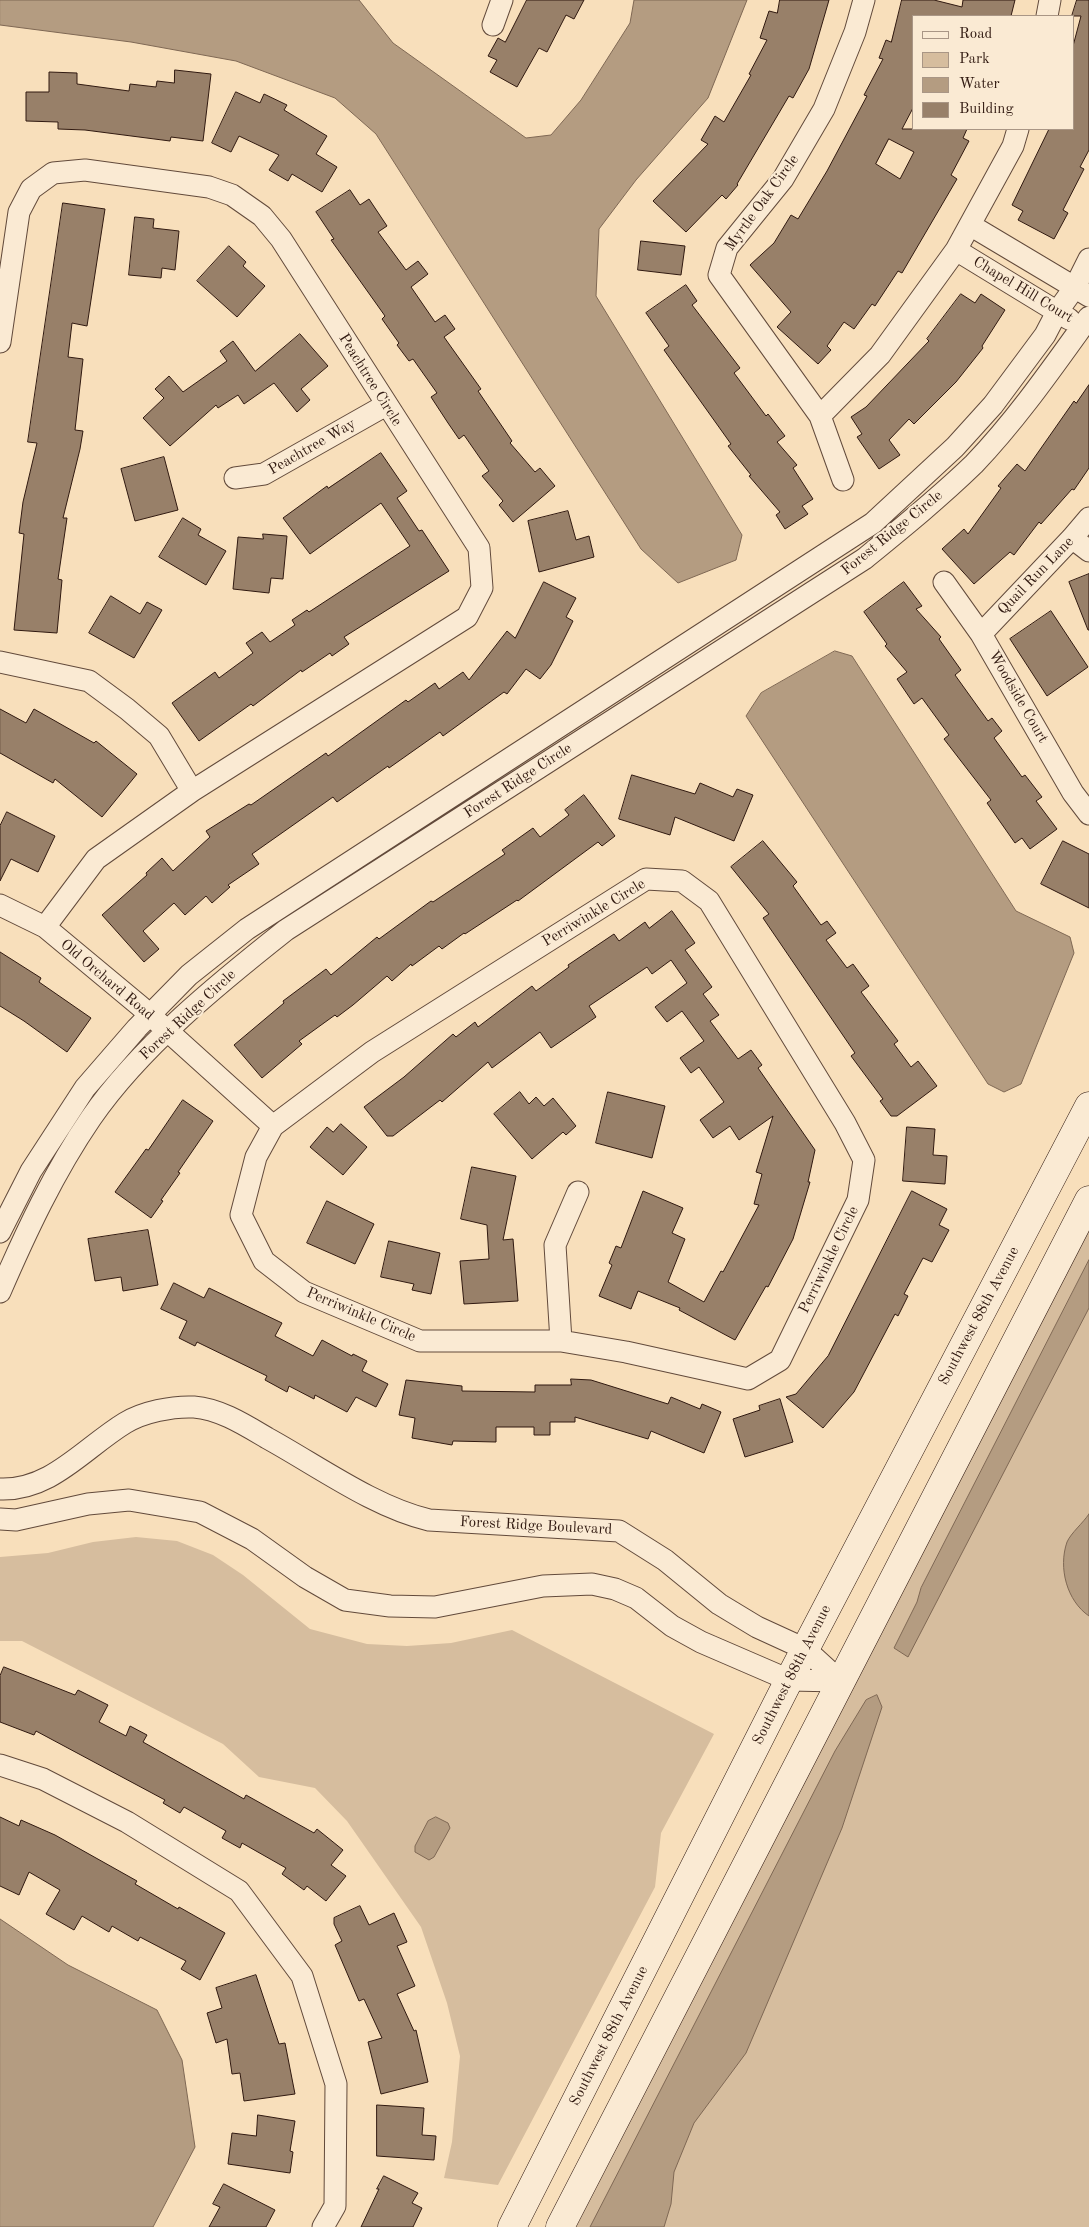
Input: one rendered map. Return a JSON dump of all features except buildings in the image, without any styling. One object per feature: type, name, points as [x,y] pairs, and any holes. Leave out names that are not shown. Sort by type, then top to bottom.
[{"type":"main road","name":"Southwest 88th Avenue","points":[[512,2227],[805,1649],[1085,1121]]},
{"type":"main road","points":[[560,2227],[1089,1200]]},
{"type":"street","points":[[493,25],[502,0]]},
{"type":"street","name":"Myrtle Oak Circle","points":[[842,480],[820,416],[719,275],[727,248],[783,179],[824,109],[855,32],[864,0]]},
{"type":"street","points":[[1047,15],[1050,0]]},
{"type":"street","points":[[820,416],[880,354],[956,250],[1013,146],[1018,130]]},
{"type":"street","name":"Peachtree Circle","points":[[0,342],[19,212],[31,189],[53,173],[85,170],[209,187],[232,195],[262,216],[281,239],[479,548],[482,588],[468,616],[192,791],[96,859],[45,927]]},
{"type":"street","name":"Chapel Hill Court","points":[[970,225],[1082,292]]},
{"type":"street","name":"Chapel Hill Court","points":[[956,250],[1057,312],[1087,324]]},
{"type":"street","name":"Forest Ridge Circle","points":[[0,1232],[32,1171],[85,1088],[188,975],[247,929],[873,523],[955,448],[993,405],[1045,335],[1057,312],[1082,292],[1089,259]]},
{"type":"street","name":"Forest Ridge Circle","points":[[0,1292],[54,1177],[92,1117],[146,1052],[224,978],[286,930],[864,559],[929,507],[975,462],[1014,418],[1087,324]]},
{"type":"street","name":"Peachtree Way","points":[[235,478],[264,474],[386,405]]},
{"type":"street","name":"Quail Run Lane","points":[[981,634],[1089,518]]},
{"type":"street","points":[[1072,538],[1089,551]]},
{"type":"street","name":"Woodside Court","points":[[944,582],[981,634],[1073,794],[1089,814]]},
{"type":"street","points":[[0,662],[89,681],[159,736],[192,791]]},
{"type":"street","name":"Perriwinkle Circle","points":[[646,878],[682,881],[709,901],[845,1123],[864,1160],[858,1200],[780,1360],[748,1379],[626,1352],[560,1341],[420,1341],[304,1292],[264,1261],[241,1215],[256,1157],[273,1126],[372,1052],[646,878]]},
{"type":"street","name":"Old Orchard Road","points":[[0,905],[45,927],[150,1016],[273,1126]]},
{"type":"street","points":[[560,1341],[555,1245],[578,1192]]},
{"type":"street","name":"Forest Ridge Boulevard","points":[[0,1489],[37,1484],[72,1463],[86,1450],[126,1422],[153,1411],[193,1407],[212,1410],[243,1424],[366,1494],[406,1514],[429,1520],[620,1531],[665,1560],[720,1604],[757,1626],[805,1649],[840,1681]]},
{"type":"street","points":[[0,1519],[16,1520],[88,1504],[129,1500],[200,1512],[252,1539],[306,1577],[346,1600],[390,1606],[435,1607],[543,1586],[592,1584],[615,1589],[636,1598],[672,1626],[701,1642],[789,1680],[840,1681]]},
{"type":"street","points":[[0,1765],[44,1779],[127,1822],[239,1891],[302,1976],[336,2084],[334,2206],[323,2227]]},
{"type":"green space","points":[[1089,1219],[1089,2227],[576,2227]]},
{"type":"green space","points":[[136,1537],[177,1541],[213,1555],[243,1575],[310,1629],[367,1644],[407,1646],[451,1643],[512,1630],[714,1734],[661,1833],[655,1887],[498,2185],[444,2178],[452,2142],[460,2056],[447,2003],[421,1927],[347,1821],[315,1788],[259,1777],[223,1744],[22,1641],[0,1641],[0,1557],[48,1553],[93,1542]]},
{"type":"water","points":[[0,0],[359,0],[393,43],[526,138],[551,135],[581,100],[630,23],[634,0],[747,0],[708,98],[636,180],[599,229],[596,296],[742,535],[736,560],[678,583],[641,549],[376,134],[335,98],[236,61],[131,42],[0,25]]},
{"type":"water","points":[[835,651],[852,656],[1016,911],[1070,937],[1074,953],[1021,1084],[1004,1092],[988,1084],[746,716],[761,693]]},
{"type":"water","points":[[1089,1260],[1089,1308],[908,1657],[894,1648],[917,1602],[921,1588]]},
{"type":"water","points":[[1089,1514],[1089,1616],[1075,1602],[1066,1583],[1064,1552],[1071,1535]]},
{"type":"water","points":[[877,1695],[882,1707],[842,1828],[746,2053],[694,2123],[674,2172],[671,2204],[664,2227],[590,2227],[835,1751],[866,1700]]},
{"type":"water","points":[[436,1817],[448,1823],[450,1828],[434,1857],[429,1860],[415,1852],[415,1846],[428,1821]]},
{"type":"water","points":[[0,1919],[68,1965],[157,2010],[182,2060],[195,2147],[153,2227],[0,2227]]}]
